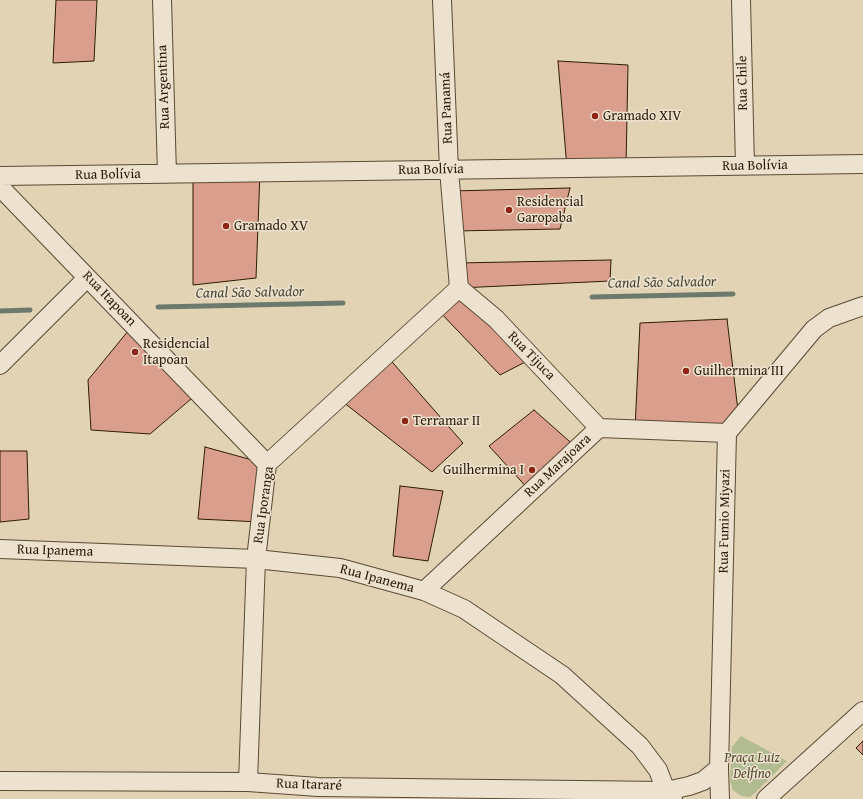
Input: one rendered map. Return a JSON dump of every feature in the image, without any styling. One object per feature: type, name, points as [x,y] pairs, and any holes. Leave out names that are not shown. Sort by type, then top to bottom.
[{"type":"street","name":"Rua Argentina","points":[[162,0],[167,174]]},
{"type":"street","name":"Rua Panamá","points":[[442,0],[449,170],[460,288]]},
{"type":"street","name":"Rua Chile","points":[[741,0],[745,166]]},
{"type":"street","name":"Rua Bolívia","points":[[0,176],[863,164]]},
{"type":"street","name":"Rua Itapoan","points":[[0,187],[267,464]]},
{"type":"street","points":[[0,365],[87,278]]},
{"type":"street","name":"Rua Tijuca","points":[[460,288],[496,319],[599,428]]},
{"type":"street","name":"Rua Iporanga","points":[[248,782],[256,559],[267,464],[460,288]]},
{"type":"street","points":[[727,433],[814,329],[829,318],[863,306]]},
{"type":"street","name":"Rua Marajoara","points":[[424,591],[599,428],[727,433]]},
{"type":"street","name":"Rua Fumio Miyazi","points":[[720,799],[727,433]]},
{"type":"street","name":"Rua Ipanema","points":[[0,549],[256,559],[340,568],[424,591],[464,609],[562,675],[640,746],[658,770],[669,795]]},
{"type":"street","points":[[766,799],[863,711]]},
{"type":"street","name":"Rua Itararé","points":[[0,781],[248,782],[318,793],[669,795],[703,781],[720,768]]},
{"type":"green space","name":"Praça Luiz Delfino","points":[[741,736],[787,761],[750,797],[741,796],[733,790],[730,781],[732,747]]},
{"type":"building","points":[[56,0],[97,0],[94,61],[53,63]]},
{"type":"building","name":"Gramado XIV","points":[[558,61],[628,65],[626,167],[567,168]]},
{"type":"building","name":"Gramado XV","points":[[260,173],[256,278],[193,285],[193,174]]},
{"type":"building","name":"Residencial Garopaba","points":[[570,188],[560,229],[455,231],[451,191]]},
{"type":"building","points":[[611,260],[610,281],[459,288],[458,263]]},
{"type":"building","points":[[459,288],[533,358],[500,375],[437,309]]},
{"type":"building","name":"Guilhermina III","points":[[727,319],[739,419],[727,433],[635,429],[640,323]]},
{"type":"building","name":"Residencial Itapoan","points":[[133,325],[198,393],[150,434],[91,430],[88,380]]},
{"type":"building","name":"Terramar II","points":[[386,355],[463,443],[432,472],[338,398]]},
{"type":"building","name":"Guilhermina I","points":[[534,410],[577,448],[531,492],[489,446]]},
{"type":"building","points":[[205,447],[267,464],[260,522],[198,519]]},
{"type":"building","points":[[0,451],[27,451],[29,519],[0,522]]},
{"type":"building","points":[[400,486],[443,491],[428,561],[393,556]]},
{"type":"building","points":[[863,741],[863,755],[856,748]]},
{"type":"waterway","name":"Canal São Salvador","points":[[592,297],[733,294]]},
{"type":"waterway","name":"Canal São Salvador","points":[[158,307],[343,303]]},
{"type":"waterway","name":"Canal São Salvador","points":[[0,311],[30,310]]},
{"type":"place","name":"Gramado XIV","points":[[595,116]]},
{"type":"place","name":"Residencial Garopaba","points":[[509,210]]},
{"type":"place","name":"Gramado XV","points":[[226,226]]},
{"type":"place","name":"Residencial Itapoan","points":[[135,352]]},
{"type":"place","name":"Guilhermina III","points":[[686,371]]},
{"type":"place","name":"Terramar II","points":[[405,421]]},
{"type":"place","name":"Guilhermina I","points":[[532,470]]}]
